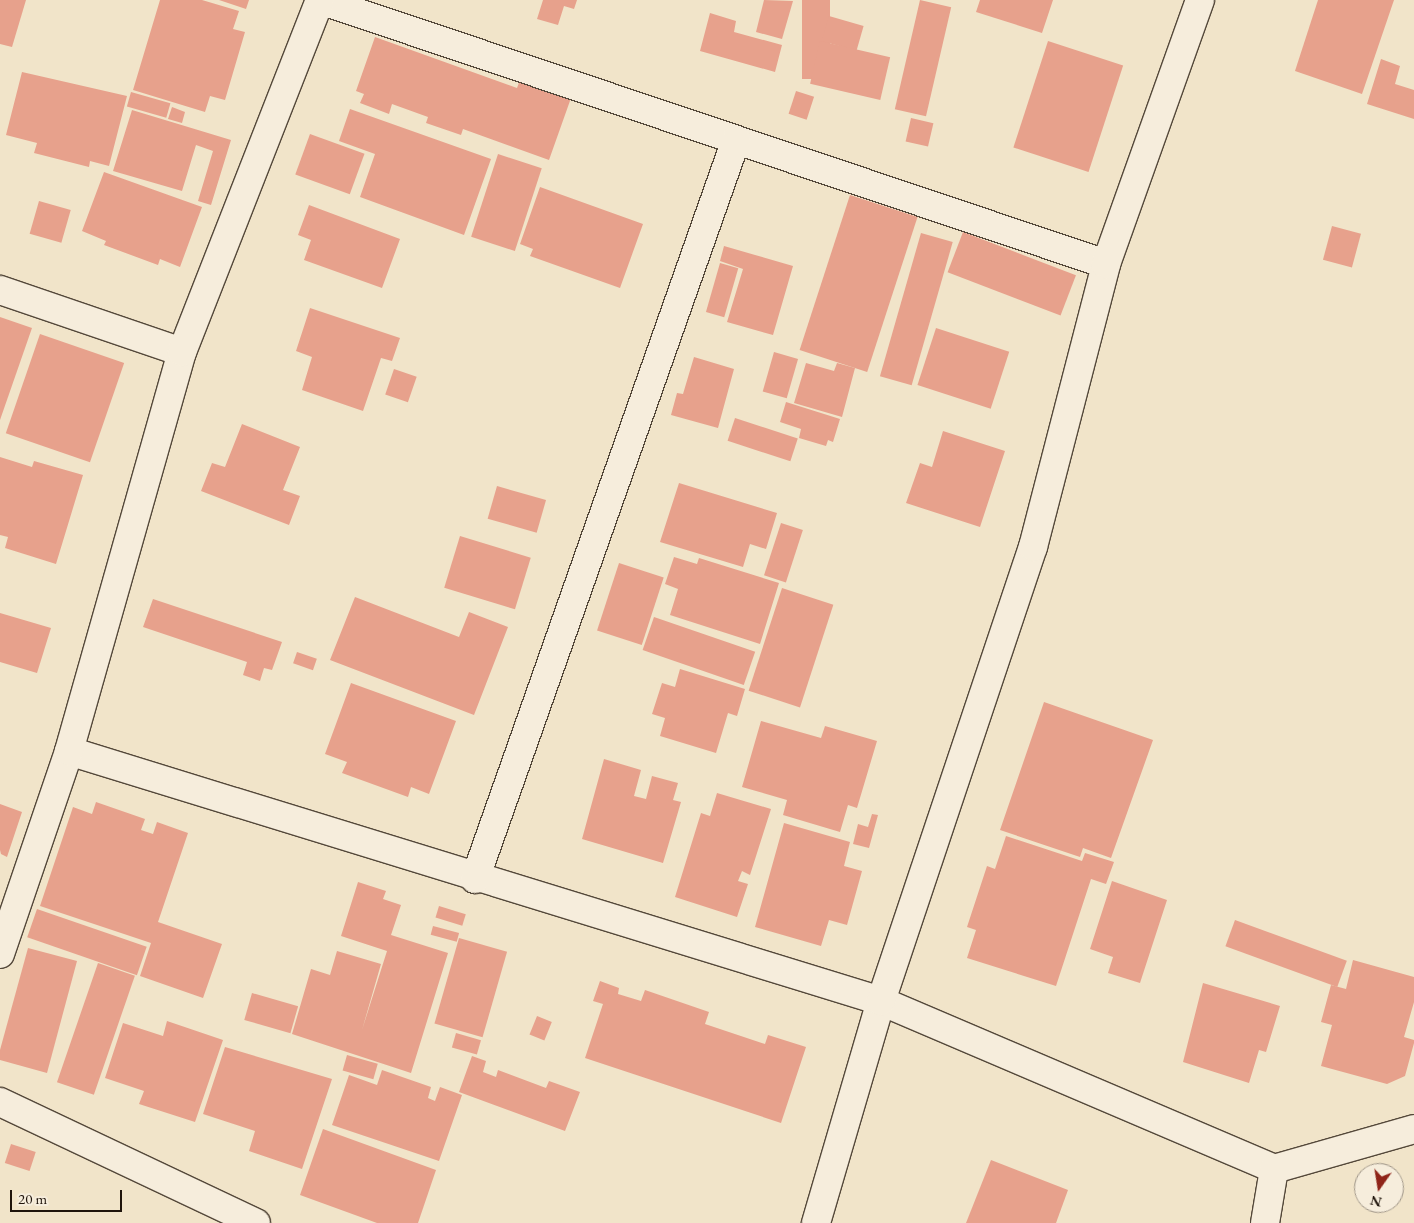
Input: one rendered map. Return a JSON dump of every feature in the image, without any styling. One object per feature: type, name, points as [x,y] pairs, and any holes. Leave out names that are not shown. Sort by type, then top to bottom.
[{"type":"street","points":[[0,954],[69,751],[182,352],[320,0],[1106,264]]},
{"type":"street","points":[[816,1223],[881,1001],[1033,547],[1106,264],[1200,0]]},
{"type":"street","points":[[475,879],[736,140]]},
{"type":"street","points":[[0,290],[182,352]]},
{"type":"street","points":[[69,751],[475,879],[881,1001],[1274,1169],[1414,1129]]},
{"type":"street","points":[[0,1102],[256,1223]]},
{"type":"street","points":[[1264,1223],[1274,1169]]},
{"type":"building","points":[[0,0],[26,0],[12,47],[0,44]]},
{"type":"building","points":[[160,0],[202,0],[239,11],[233,29],[245,32],[225,100],[210,96],[205,112],[133,90]]},
{"type":"building","points":[[219,0],[249,0],[246,9]]},
{"type":"building","points":[[543,0],[577,0],[574,9],[564,6],[558,25],[537,19]]},
{"type":"building","points":[[764,0],[793,1],[782,39],[756,32]]},
{"type":"building","points":[[802,0],[830,0],[830,79],[802,79]]},
{"type":"building","points":[[920,0],[951,7],[926,116],[895,109]]},
{"type":"building","points":[[980,0],[1053,0],[1042,33],[976,12]]},
{"type":"building","points":[[1318,0],[1394,0],[1362,94],[1295,71]]},
{"type":"building","points":[[710,13],[736,21],[734,32],[782,45],[775,72],[700,51]]},
{"type":"building","points":[[829,16],[864,26],[856,51],[822,41]]},
{"type":"building","points":[[375,37],[517,88],[520,80],[571,98],[549,160],[463,129],[461,135],[426,123],[428,117],[392,104],[389,114],[360,103],[364,94],[356,91]]},
{"type":"building","points":[[820,41],[890,57],[880,100],[810,84]]},
{"type":"building","points":[[1048,41],[1123,65],[1089,172],[1013,148]]},
{"type":"building","points":[[1381,59],[1400,66],[1395,84],[1414,90],[1414,119],[1367,104]]},
{"type":"building","points":[[22,72],[127,96],[109,166],[90,161],[89,167],[34,153],[37,143],[6,135]]},
{"type":"building","points":[[796,91],[814,97],[807,120],[789,114]]},
{"type":"building","points":[[131,92],[170,103],[166,118],[127,106]]},
{"type":"building","points":[[172,107],[185,112],[182,123],[168,119]]},
{"type":"building","points":[[350,109],[491,159],[464,235],[360,197],[375,154],[339,141]]},
{"type":"building","points":[[132,110],[231,140],[211,205],[198,201],[213,151],[196,145],[182,191],[113,171]]},
{"type":"building","points":[[911,118],[933,123],[928,147],[906,141]]},
{"type":"building","points":[[310,134],[365,154],[350,194],[295,174]]},
{"type":"building","points":[[498,154],[542,168],[515,251],[471,237]]},
{"type":"building","points":[[104,172],[202,207],[180,267],[160,259],[158,265],[104,245],[106,241],[82,231]]},
{"type":"building","points":[[540,187],[643,224],[620,288],[530,256],[533,249],[520,244]]},
{"type":"building","points":[[850,195],[918,217],[867,372],[800,350]]},
{"type":"building","points":[[39,201],[71,210],[61,243],[30,234]]},
{"type":"building","points":[[309,205],[400,239],[382,288],[304,260],[311,240],[298,235]]},
{"type":"building","points":[[1332,226],[1361,234],[1352,268],[1323,260]]},
{"type":"building","points":[[963,232],[1076,275],[1061,316],[948,272]]},
{"type":"building","points":[[921,233],[953,242],[912,385],[880,376]]},
{"type":"building","points":[[724,246],[793,266],[773,335],[727,322],[743,269],[720,261]]},
{"type":"building","points":[[720,263],[738,268],[724,317],[706,312]]},
{"type":"building","points":[[310,308],[400,338],[392,361],[381,358],[363,411],[302,390],[312,357],[296,351]]},
{"type":"building","points":[[0,317],[32,328],[0,420]]},
{"type":"building","points":[[936,328],[1009,352],[991,409],[917,385]]},
{"type":"building","points":[[40,334],[124,363],[90,462],[6,433]]},
{"type":"building","points":[[774,352],[798,359],[787,398],[763,391]]},
{"type":"building","points":[[694,357],[734,369],[718,428],[671,415],[677,393],[683,394]]},
{"type":"building","points":[[806,363],[834,371],[837,363],[855,368],[842,417],[794,403]]},
{"type":"building","points":[[394,369],[417,377],[408,402],[385,395]]},
{"type":"building","points":[[786,402],[840,419],[833,442],[828,440],[826,446],[799,438],[801,429],[780,422]]},
{"type":"building","points":[[735,418],[798,438],[790,461],[728,441]]},
{"type":"building","points":[[242,424],[300,447],[283,490],[300,496],[289,525],[201,491],[212,463],[225,467]]},
{"type":"building","points":[[943,431],[1005,451],[980,527],[906,503],[920,463],[932,467]]},
{"type":"building","points":[[0,457],[32,467],[34,461],[83,475],[56,564],[5,548],[8,537],[0,535]]},
{"type":"building","points":[[679,483],[777,513],[766,549],[750,544],[743,567],[660,542]]},
{"type":"building","points":[[497,486],[546,500],[537,533],[488,519]]},
{"type":"building","points":[[781,523],[803,530],[786,582],[764,575]]},
{"type":"building","points":[[460,536],[531,558],[515,609],[444,588]]},
{"type":"building","points":[[674,557],[697,564],[699,558],[779,583],[760,644],[670,615],[678,589],[665,584]]},
{"type":"building","points":[[619,563],[664,578],[642,645],[597,631]]},
{"type":"building","points":[[782,588],[833,605],[800,707],[749,691]]},
{"type":"building","points":[[355,597],[459,637],[469,612],[508,627],[474,715],[330,660]]},
{"type":"building","points":[[153,599],[282,642],[272,670],[264,668],[260,681],[243,675],[247,662],[143,627]]},
{"type":"building","points":[[0,613],[51,628],[37,673],[0,662]]},
{"type":"building","points":[[654,617],[755,652],[744,685],[643,650]]},
{"type":"building","points":[[297,652],[317,659],[313,670],[293,663]]},
{"type":"building","points":[[680,669],[745,689],[737,716],[728,713],[716,753],[660,736],[665,718],[652,714],[662,683],[675,687]]},
{"type":"building","points":[[351,683],[456,721],[429,794],[411,787],[408,797],[342,773],[347,762],[325,754]]},
{"type":"building","points":[[1044,702],[1153,740],[1111,858],[1083,848],[1080,857],[1000,830]]},
{"type":"building","points":[[761,721],[821,738],[825,726],[877,741],[857,808],[848,805],[840,832],[783,815],[787,800],[742,787]]},
{"type":"building","points":[[604,759],[641,770],[634,796],[646,799],[652,776],[678,783],[673,800],[681,802],[663,863],[582,839]]},
{"type":"building","points":[[717,793],[771,809],[750,875],[742,871],[738,881],[748,884],[737,917],[675,897],[701,813],[710,816]]},
{"type":"building","points":[[96,802],[145,819],[141,830],[153,834],[157,822],[188,833],[158,922],[222,944],[203,998],[140,976],[151,943],[40,906],[73,807],[92,814]]},
{"type":"building","points":[[0,804],[22,812],[7,857],[1,854],[0,850]]},
{"type":"building","points":[[872,814],[878,815],[869,848],[853,844],[858,824],[868,827]]},
{"type":"building","points":[[784,823],[850,842],[844,866],[862,871],[847,925],[829,920],[821,946],[755,927]]},
{"type":"building","points":[[1006,836],[1082,861],[1085,853],[1114,862],[1106,884],[1091,879],[1056,986],[967,958],[976,930],[967,927],[987,866],[995,869]]},
{"type":"building","points":[[1112,881],[1167,900],[1140,983],[1108,973],[1113,957],[1090,949]]},
{"type":"building","points":[[358,882],[386,891],[383,899],[401,905],[391,935],[448,953],[411,1073],[292,1034],[311,969],[330,975],[337,951],[381,964],[362,1030],[387,951],[341,936]]},
{"type":"building","points":[[439,906],[466,914],[462,926],[435,917]]},
{"type":"building","points":[[37,909],[147,947],[137,975],[27,937]]},
{"type":"building","points":[[1235,920],[1347,961],[1337,987],[1225,946]]},
{"type":"building","points":[[433,926],[459,933],[457,942],[431,935]]},
{"type":"building","points":[[459,938],[507,952],[483,1037],[434,1024]]},
{"type":"building","points":[[28,948],[77,961],[47,1073],[0,1060],[0,1050]]},
{"type":"building","points":[[1353,960],[1414,977],[1414,1002],[1404,1037],[1414,1040],[1414,1043],[1405,1076],[1387,1084],[1321,1066],[1332,1025],[1321,1022],[1331,985],[1346,989]]},
{"type":"building","points":[[98,963],[135,976],[94,1095],[57,1082]]},
{"type":"building","points":[[600,981],[619,988],[618,994],[641,1001],[645,990],[709,1012],[705,1024],[765,1044],[768,1035],[806,1047],[781,1123],[585,1058],[603,1004],[593,1001]]},
{"type":"building","points":[[1203,983],[1280,1006],[1266,1052],[1259,1050],[1249,1083],[1183,1062]]},
{"type":"building","points":[[252,993],[298,1006],[290,1033],[244,1020]]},
{"type":"building","points":[[537,1016],[552,1022],[544,1041],[530,1035]]},
{"type":"building","points":[[167,1021],[223,1040],[195,1122],[139,1104],[144,1091],[105,1078],[123,1023],[163,1036]]},
{"type":"building","points":[[456,1033],[481,1040],[477,1055],[452,1047]]},
{"type":"building","points":[[225,1047],[332,1079],[302,1169],[249,1151],[255,1131],[203,1114]]},
{"type":"building","points":[[347,1055],[378,1064],[373,1079],[343,1070]]},
{"type":"building","points":[[472,1056],[486,1061],[483,1072],[496,1077],[498,1070],[546,1088],[549,1081],[580,1092],[565,1131],[459,1092]]},
{"type":"building","points":[[382,1070],[431,1087],[428,1098],[435,1101],[440,1087],[462,1095],[439,1161],[332,1125],[349,1075],[377,1085]]},
{"type":"building","points":[[323,1129],[436,1170],[418,1223],[377,1223],[300,1195]]},
{"type":"building","points":[[11,1144],[36,1152],[30,1171],[5,1163]]},
{"type":"building","points":[[991,1160],[1068,1190],[1056,1223],[966,1223]]}]
